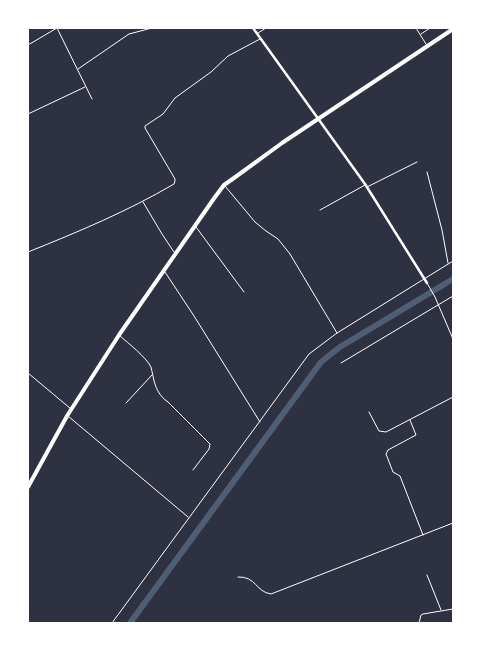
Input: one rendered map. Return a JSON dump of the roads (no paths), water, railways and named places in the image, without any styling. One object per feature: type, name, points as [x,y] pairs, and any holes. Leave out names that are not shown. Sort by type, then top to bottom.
[{"type":"main road","points":[[28,487],[67,416],[119,336],[224,185],[282,143],[453,29]]},
{"type":"street","points":[[253,28],[366,186],[427,283]]},
{"type":"lane","points":[[28,45],[57,28],[92,99]]},
{"type":"lane","points":[[78,69],[129,34],[152,28]]},
{"type":"lane","points":[[257,33],[266,28]]},
{"type":"lane","points":[[416,28],[427,46]]},
{"type":"lane","points":[[420,35],[430,28]]},
{"type":"lane","points":[[28,252],[86,228],[142,202],[174,184],[175,182],[145,126],[163,114],[175,98],[211,72],[228,56],[261,38]]},
{"type":"lane","points":[[28,114],[86,86]]},
{"type":"lane","points":[[320,210],[417,162]]},
{"type":"lane","points":[[426,172],[442,230],[448,264]]},
{"type":"lane","points":[[224,185],[255,222],[266,232],[278,239],[290,254],[337,333]]},
{"type":"lane","points":[[142,202],[175,254]]},
{"type":"lane","points":[[196,226],[244,292]]},
{"type":"lane","points":[[112,623],[309,354],[337,333],[453,261]]},
{"type":"lane","points":[[164,270],[260,422]]},
{"type":"lane","points":[[427,283],[435,297],[453,339]]},
{"type":"lane","points":[[341,363],[453,296]]},
{"type":"lane","points":[[119,336],[131,344],[151,367],[156,387],[163,399],[168,402],[210,444],[210,449],[193,470]]},
{"type":"lane","points":[[28,373],[72,409]]},
{"type":"lane","points":[[126,403],[152,375]]},
{"type":"lane","points":[[369,412],[379,430],[386,432],[453,397]]},
{"type":"lane","points":[[67,416],[188,518]]},
{"type":"lane","points":[[410,420],[416,435],[388,450],[386,454],[393,472],[400,476],[423,535]]},
{"type":"lane","points":[[238,577],[250,578],[262,591],[271,594],[453,523]]},
{"type":"lane","points":[[427,575],[441,611]]},
{"type":"lane","points":[[418,623],[421,615],[453,609]]},
{"type":"waterway","points":[[130,623],[321,362],[340,347],[453,279]]}]
